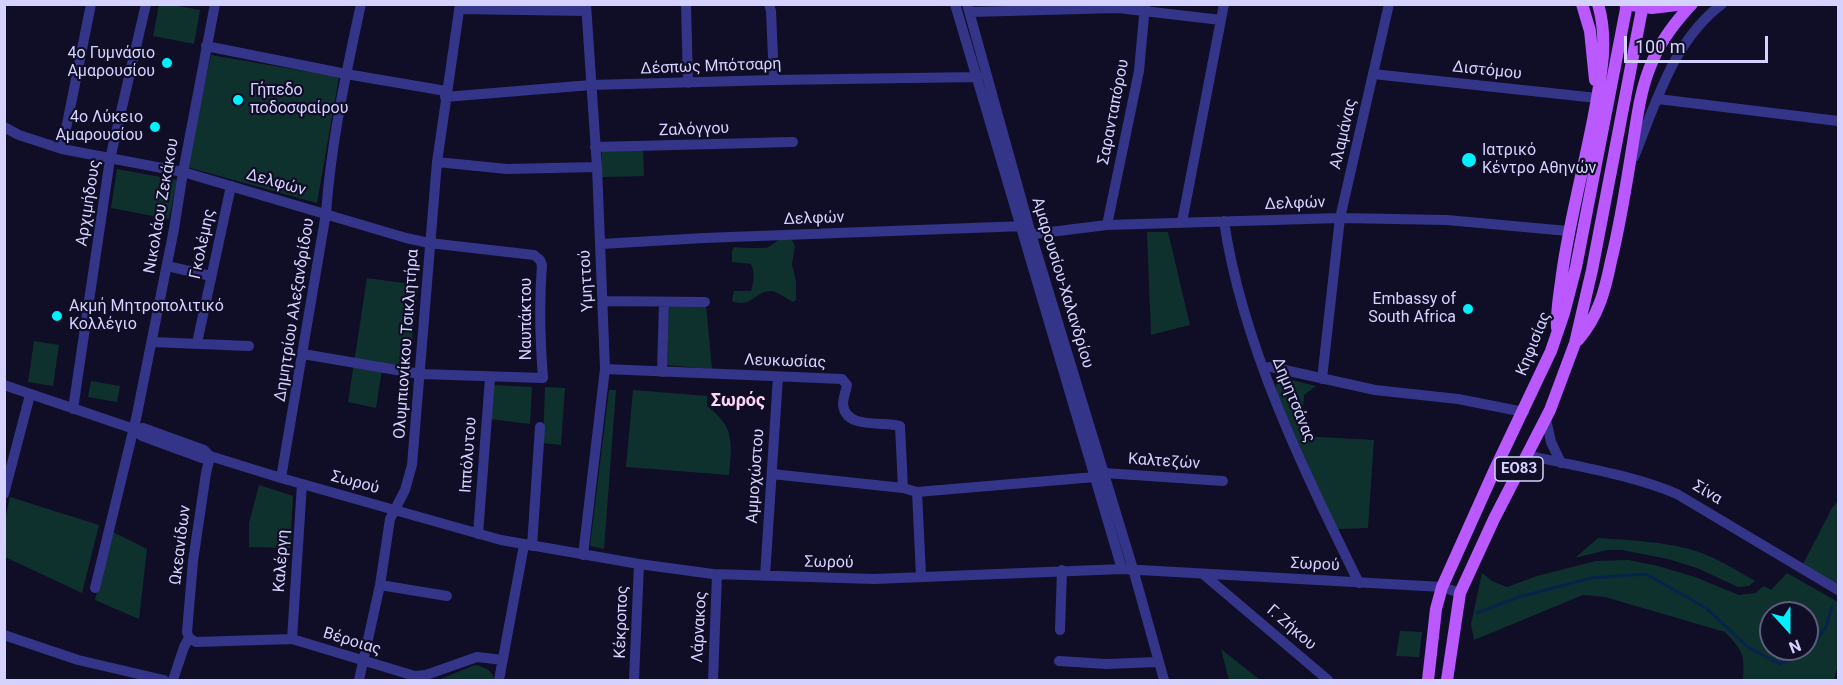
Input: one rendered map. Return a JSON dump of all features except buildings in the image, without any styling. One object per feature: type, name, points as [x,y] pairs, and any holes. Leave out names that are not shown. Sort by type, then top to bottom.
[{"type":"main road","points":[[1582,4],[1592,44],[1597,98]]},
{"type":"main road","points":[[1557,335],[1556,310],[1568,231],[1589,144],[1605,47],[1598,4]]},
{"type":"main road","name":"ΕΟ83","points":[[1626,4],[1652,8],[1679,4]]},
{"type":"main road","name":"Κηφισίας","points":[[1428,681],[1436,609],[1442,587],[1495,469],[1524,412],[1557,335],[1576,267],[1626,4]]},
{"type":"main road","name":"Κηφισίας","points":[[1447,681],[1460,593],[1494,519],[1546,419],[1575,343],[1592,270],[1643,4]]},
{"type":"main road","points":[[1575,343],[1594,319],[1603,297],[1646,77],[1662,42],[1692,4]]},
{"type":"street","points":[[62,149],[91,4]]},
{"type":"street","name":"Αρχιμήδους","points":[[73,409],[110,159],[146,4]]},
{"type":"street","name":"Νικολάου Ζεκάκου","points":[[95,588],[134,429],[152,342],[215,4]]},
{"type":"street","name":"Δημητρίου Αλεξανδρίδου","points":[[281,478],[326,213],[329,172],[361,4]]},
{"type":"street","points":[[686,4],[688,82]]},
{"type":"street","name":"Αμαρουσίου-Χαλανδρίου","points":[[955,4],[1100,475],[1132,569],[1164,681]]},
{"type":"street","points":[[1182,222],[1224,4]]},
{"type":"street","name":"Αλαμάνας","points":[[1322,379],[1340,218],[1389,4]]},
{"type":"street","points":[[1629,168],[1671,67],[1685,43],[1722,4]]},
{"type":"street","points":[[459,7],[586,8]]},
{"type":"street","name":"Ολυμπιονίκου Τσικλητήρα","points":[[359,681],[380,585],[390,519],[411,475],[437,162],[459,7]]},
{"type":"street","points":[[968,8],[1144,7],[1221,20]]},
{"type":"street","name":"Σαρανταπόρου","points":[[1107,225],[1139,71],[1144,7]]},
{"type":"street","name":"Υμηττού","points":[[583,555],[605,369],[597,168],[586,8]]},
{"type":"street","points":[[770,8],[774,80]]},
{"type":"street","name":"Αμαρουσίου-Χαλανδρίου","points":[[968,8],[1025,231]]},
{"type":"street","name":"Δέσπως Μπότσαρη","points":[[206,46],[446,94],[591,85],[978,77]]},
{"type":"street","name":"Διστόμου","points":[[1373,74],[1597,98]]},
{"type":"street","points":[[1658,99],[1839,121]]},
{"type":"street","name":"Δελφών","points":[[4,127],[19,135],[62,149],[183,172],[406,238],[429,243],[534,255],[540,260]]},
{"type":"street","name":"Ζαλόγγου","points":[[595,147],[793,142]]},
{"type":"street","points":[[437,162],[507,169],[597,168]]},
{"type":"street","name":"Γκολέμης","points":[[197,343],[231,186]]},
{"type":"street","name":"Δελφών","points":[[600,244],[704,238],[1025,231],[1107,225],[1340,218],[1447,220],[1568,231]]},
{"type":"street","name":"Δημητσάνας","points":[[1224,221],[1233,273],[1264,368],[1306,471],[1359,583]]},
{"type":"street","name":"Ναυπάκτου","points":[[490,378],[543,378],[539,298],[542,265],[540,260]]},
{"type":"street","points":[[167,266],[211,276]]},
{"type":"street","points":[[603,301],[705,302]]},
{"type":"street","points":[[662,372],[664,302]]},
{"type":"street","points":[[152,342],[249,346]]},
{"type":"street","points":[[303,354],[420,374],[490,378]]},
{"type":"street","points":[[1264,368],[1271,367],[1375,390],[1458,399],[1524,412]]},
{"type":"street","name":"Λευκωσίας","points":[[605,369],[842,379],[847,385],[843,404],[850,418],[857,421],[900,426],[903,488]]},
{"type":"street","name":"Αμμοχώστου","points":[[765,576],[778,377]]},
{"type":"street","name":"Ιππόλυτου","points":[[478,534],[490,378]]},
{"type":"street","name":"Σωρού","points":[[4,385],[134,429],[142,436],[202,458],[210,456],[478,534],[639,564],[717,575],[874,579],[1132,569],[1442,587],[1460,593]]},
{"type":"street","points":[[4,494],[30,395]]},
{"type":"street","points":[[1546,419],[1551,442],[1561,463]]},
{"type":"street","points":[[499,681],[528,545],[540,428]]},
{"type":"street","name":"Σίνα","points":[[1527,454],[1657,485],[1677,494],[1839,590]]},
{"type":"street","name":"Ωκεανίδων","points":[[189,638],[187,632],[194,561],[210,456]]},
{"type":"street","points":[[772,474],[903,488],[917,492],[921,576]]},
{"type":"street","name":"Καλτεζών","points":[[917,492],[1100,475],[1223,481]]},
{"type":"street","name":"Καλέργη","points":[[292,639],[302,484]]},
{"type":"street","name":"Κέκροπος","points":[[634,681],[639,564]]},
{"type":"street","points":[[1060,630],[1062,570]]},
{"type":"street","name":"Γ. Ζήκου","points":[[1202,574],[1328,681]]},
{"type":"street","name":"Λάρνακος","points":[[713,681],[717,575]]},
{"type":"street","points":[[1234,599],[1235,576]]},
{"type":"street","points":[[380,585],[447,596]]},
{"type":"street","points":[[4,635],[78,660],[164,681]]},
{"type":"street","points":[[173,681],[189,638]]},
{"type":"street","name":"Βέροιας","points":[[189,638],[196,642],[292,639],[419,676],[477,657],[487,656],[502,660]]},
{"type":"street","points":[[1059,661],[1106,664],[1158,662]]},
{"type":"green space","points":[[159,5],[200,10],[194,44],[153,36]]},
{"type":"green space","points":[[211,55],[339,77],[317,203],[187,167]]},
{"type":"green space","points":[[643,146],[644,176],[602,177],[602,147]]},
{"type":"green space","points":[[117,169],[177,180],[169,219],[111,208]]},
{"type":"green space","points":[[1147,232],[1168,232],[1190,325],[1151,335]]},
{"type":"green space","points":[[780,239],[792,240],[795,246],[792,264],[796,281],[796,300],[793,302],[780,294],[766,291],[744,303],[732,301],[734,291],[751,291],[754,277],[751,264],[732,262],[734,247],[766,248]]},
{"type":"green space","points":[[367,278],[418,285],[409,368],[383,363],[376,408],[348,402]]},
{"type":"green space","points":[[669,305],[706,305],[712,369],[667,365]]},
{"type":"green space","points":[[34,341],[59,345],[53,386],[28,382]]},
{"type":"green space","points":[[1284,378],[1316,386],[1304,395],[1301,436],[1374,440],[1368,528],[1336,529],[1276,391],[1277,383]]},
{"type":"green space","points":[[91,381],[120,386],[117,402],[88,397]]},
{"type":"green space","points":[[493,385],[532,387],[530,424],[490,419]]},
{"type":"green space","points":[[545,387],[565,388],[561,445],[543,443]]},
{"type":"green space","points":[[609,390],[616,390],[604,549],[590,546]]},
{"type":"green space","points":[[633,390],[707,396],[707,406],[723,421],[730,436],[729,475],[626,467]]},
{"type":"green space","points":[[259,485],[293,496],[290,548],[249,547],[249,523]]},
{"type":"green space","points":[[10,497],[99,525],[82,593],[5,557],[5,521]]},
{"type":"green space","points":[[1838,501],[1838,584],[1802,566],[1832,508]]},
{"type":"green space","points":[[113,532],[147,549],[139,619],[95,600]]},
{"type":"green space","points":[[1598,538],[1673,545],[1696,551],[1726,564],[1755,581],[1749,586],[1738,587],[1697,568],[1668,559],[1622,550],[1607,550],[1575,558]]},
{"type":"green space","points":[[1628,560],[1695,577],[1739,595],[1755,593],[1764,586],[1771,590],[1787,573],[1838,602],[1838,664],[1834,680],[1743,680],[1742,654],[1725,632],[1605,597],[1583,595],[1474,640],[1471,624],[1482,573],[1492,581],[1507,587],[1537,576],[1596,561]]},
{"type":"green space","points":[[1400,631],[1422,632],[1419,657],[1396,656]]},
{"type":"green space","points":[[1221,649],[1260,680],[1229,680]]},
{"type":"green space","points":[[475,665],[490,671],[494,680],[438,680]]},
{"type":"waterway","points":[[1477,613],[1519,597],[1591,578],[1646,574],[1706,608],[1749,648],[1780,664],[1807,653],[1826,627],[1832,607]]},
{"type":"place","name":"4ο Γυμνάσιο Αμαρουσίου","points":[[167,63]]},
{"type":"place","name":"Γήπεδο ποδοσφαίρου","points":[[238,100]]},
{"type":"place","name":"4ο Λύκειο Αμαρουσίου","points":[[155,127]]},
{"type":"place","name":"Ιατρικό Κέντρο Αθηνών","points":[[1469,160]]},
{"type":"place","name":"Embassy of South Africa","points":[[1468,309]]},
{"type":"place","name":"Ακμή Μητροπολιτικό Κολλέγιο","points":[[57,316]]},
{"type":"district","name":"Σωρός","points":[[738,401]]}]
